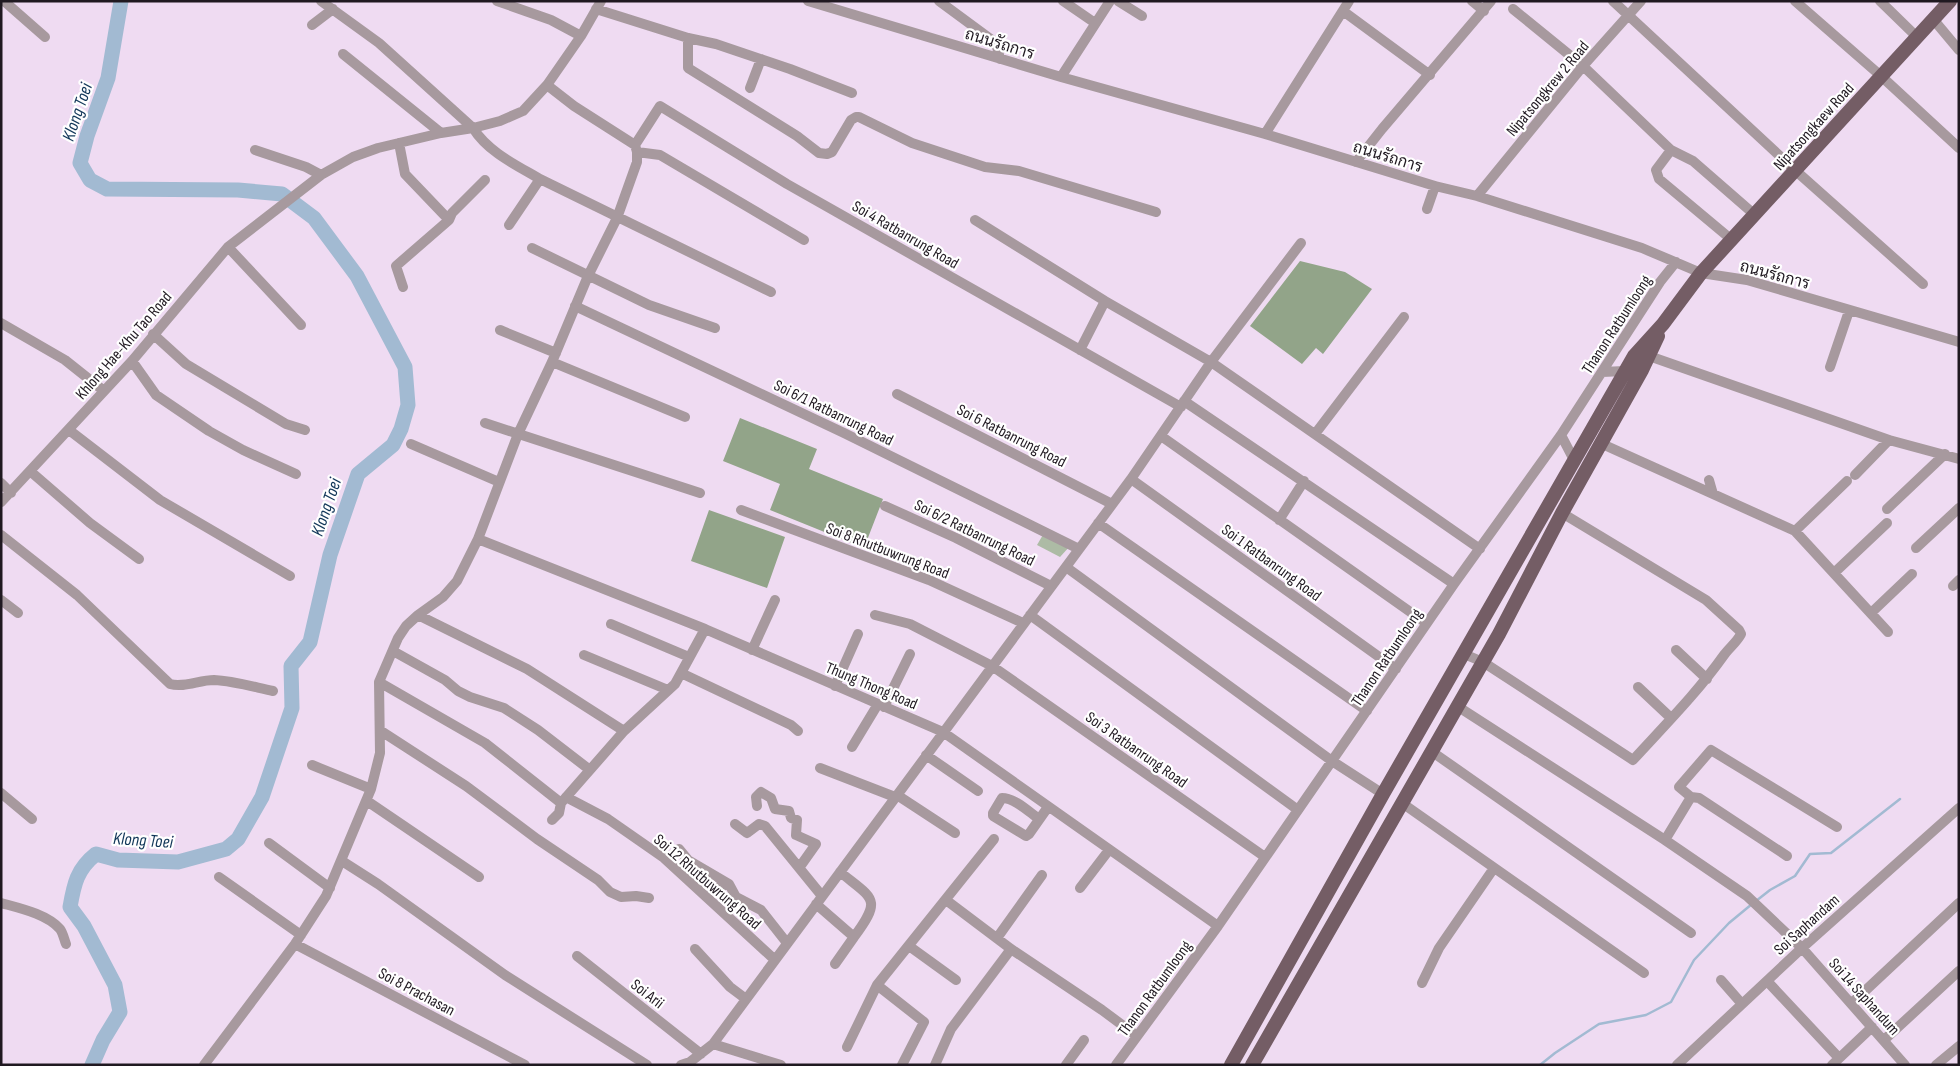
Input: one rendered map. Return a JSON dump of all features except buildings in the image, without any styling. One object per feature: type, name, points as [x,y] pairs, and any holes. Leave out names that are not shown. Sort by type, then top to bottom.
[{"type":"main road","name":"Nipatsongkaew Road","points":[[1663,324],[1701,273],[1950,1]]},
{"type":"main road","points":[[1240,1049],[1258,1063],[1402,803],[1483,662],[1562,513],[1649,356],[1663,324]]},
{"type":"main road","points":[[1231,1065],[1383,794],[1625,371],[1634,356],[1663,324]]},
{"type":"street","points":[[4,1],[44,37]]},
{"type":"street","points":[[321,1],[379,43],[474,128],[482,140],[491,148],[540,179],[771,292]]},
{"type":"street","points":[[497,1],[551,20],[581,36]]},
{"type":"street","name":"ถนนรัถการ","points":[[808,1],[1061,77],[1265,134],[1435,186],[1477,196],[1642,248],[1701,273],[1747,280],[1959,342]]},
{"type":"street","points":[[939,1],[996,44],[1000,59]]},
{"type":"street","points":[[1063,1],[1095,23]]},
{"type":"street","points":[[1061,77],[1110,1]]},
{"type":"street","points":[[1118,1],[1142,16]]},
{"type":"street","points":[[1265,134],[1349,1]]},
{"type":"street","points":[[1472,1],[1484,11]]},
{"type":"street","points":[[1356,162],[1491,1]]},
{"type":"street","points":[[1613,1],[1796,171],[1923,284]]},
{"type":"street","name":"Nipatsongkrew 2 Road","points":[[1477,196],[1583,66],[1642,1]]},
{"type":"street","points":[[1795,1],[1881,76],[1959,148]]},
{"type":"street","points":[[1880,1],[1917,37]]},
{"type":"street","points":[[598,5],[688,38],[716,44],[852,93]]},
{"type":"street","name":"Khlong Hae-Khu Tao Road","points":[[1,502],[132,361],[228,247],[321,176],[353,157],[378,148],[500,121],[523,111],[547,85],[581,36],[598,5]]},
{"type":"street","points":[[312,25],[333,9]]},
{"type":"street","points":[[1513,9],[1583,66],[1671,150],[1693,161],[1755,215]]},
{"type":"street","points":[[1343,11],[1430,76]]},
{"type":"street","points":[[1933,19],[1959,50]]},
{"type":"street","points":[[688,38],[688,68],[798,136],[819,153],[826,154],[832,152],[851,120],[859,117],[912,144],[985,167],[1019,171],[1156,212]]},
{"type":"street","points":[[343,54],[441,133]]},
{"type":"street","points":[[750,88],[761,60]]},
{"type":"street","points":[[547,85],[636,149],[660,155],[804,240]]},
{"type":"street","name":"Soi 4 Ratbanrung Road","points":[[636,149],[660,106],[787,184],[1080,350],[1182,404],[1304,481],[1454,584]]},
{"type":"street","points":[[399,143],[404,174],[449,220]]},
{"type":"street","points":[[204,1065],[295,944],[330,888],[367,801],[380,753],[379,682],[406,626],[418,614],[443,598],[457,581],[478,539],[518,434],[554,358],[588,276],[617,218],[637,162],[636,149]]},
{"type":"street","points":[[255,150],[306,167],[321,176]]},
{"type":"street","points":[[1671,150],[1656,170],[1659,179],[1732,240]]},
{"type":"street","points":[[509,225],[540,179]]},
{"type":"street","points":[[403,287],[396,266],[449,220],[452,213],[485,180]]},
{"type":"street","points":[[1427,210],[1435,186]]},
{"type":"street","points":[[975,220],[1105,301],[1211,362],[1480,549]]},
{"type":"street","points":[[681,1065],[690,1062],[713,1044],[1131,479],[1211,362],[1301,242]]},
{"type":"street","points":[[228,247],[301,325]]},
{"type":"street","points":[[532,248],[649,305],[715,328]]},
{"type":"street","name":"Thanon Ratbumloong","points":[[1116,1065],[1218,926],[1426,623],[1561,435],[1660,282],[1676,262]]},
{"type":"street","points":[[1080,350],[1105,301]]},
{"type":"street","name":"Soi 6/1 Ratbanrung Road","points":[[576,306],[844,433],[1079,549]]},
{"type":"street","points":[[1830,366],[1849,311]]},
{"type":"street","points":[[1315,434],[1404,317]]},
{"type":"street","points":[[1,323],[65,360],[104,391]]},
{"type":"street","points":[[500,330],[554,358],[684,417]]},
{"type":"street","points":[[153,334],[186,364],[286,424],[304,430]]},
{"type":"street","points":[[1649,356],[1889,440],[1959,459]]},
{"type":"street","points":[[132,361],[156,395],[202,426],[243,450],[296,474]]},
{"type":"street","points":[[1602,372],[1625,371]]},
{"type":"street","name":"Soi 6 Ratbanrung Road","points":[[898,394],[1112,504]]},
{"type":"street","points":[[485,423],[700,493]]},
{"type":"street","points":[[69,430],[160,500],[290,576]]},
{"type":"street","points":[[1561,435],[1574,460]]},
{"type":"street","points":[[1161,436],[1426,623]]},
{"type":"street","points":[[1795,531],[1889,440]]},
{"type":"street","points":[[1600,443],[1795,531],[1888,632]]},
{"type":"street","points":[[411,444],[499,482]]},
{"type":"street","points":[[1887,509],[1945,454]]},
{"type":"street","points":[[30,470],[90,523],[139,559]]},
{"type":"street","name":"Soi 1 Ratbanrung Road","points":[[1131,479],[1396,669]]},
{"type":"street","points":[[1709,480],[1713,494]]},
{"type":"street","points":[[1279,520],[1304,481]]},
{"type":"street","points":[[1,483],[11,492]]},
{"type":"street","name":"Soi 6/2 Ratbanrung Road","points":[[885,506],[956,538],[1051,586]]},
{"type":"street","points":[[1916,548],[1959,508]]},
{"type":"street","name":"Soi 8 Rhutbuwrung Road","points":[[740,510],[929,580],[1026,619],[1298,810]]},
{"type":"street","points":[[1464,654],[1483,662],[1633,760],[1707,680],[1730,646],[1740,636],[1739,630],[1706,600],[1562,513]]},
{"type":"street","points":[[1098,523],[1367,711]]},
{"type":"street","points":[[1834,573],[1887,523]]},
{"type":"street","points":[[1,535],[76,594],[170,684],[180,685],[202,680],[216,680],[273,691]]},
{"type":"street","name":"Thung Thong Road","points":[[478,539],[704,629],[943,732],[1218,926]]},
{"type":"street","points":[[1066,566],[1332,761],[1383,794]]},
{"type":"street","points":[[1871,613],[1912,574]]},
{"type":"street","points":[[1,600],[18,612]]},
{"type":"street","points":[[752,650],[775,600]]},
{"type":"street","points":[[418,614],[527,670],[624,731]]},
{"type":"street","name":"Soi 3 Ratbanrung Road","points":[[874,615],[910,624],[992,666],[1266,857]]},
{"type":"street","points":[[612,624],[689,657]]},
{"type":"street","points":[[552,820],[559,813],[564,800],[624,731],[675,684],[704,629]]},
{"type":"street","points":[[835,686],[858,634]]},
{"type":"street","points":[[1676,650],[1707,680]]},
{"type":"street","points":[[394,651],[445,680],[470,697],[504,708],[538,730],[590,770]]},
{"type":"street","points":[[852,747],[881,706],[910,654]]},
{"type":"street","points":[[584,655],[668,690]]},
{"type":"street","points":[[681,673],[791,725],[798,731]]},
{"type":"street","name":"Soi 12 Rhutbuwrung Road","points":[[379,682],[485,743],[564,800],[608,819],[664,858],[775,960]]},
{"type":"street","points":[[1638,687],[1672,718]]},
{"type":"street","name":"Soi 14 Saphandum","points":[[1458,706],[1666,840],[1747,896],[1802,948],[1903,1064]]},
{"type":"street","points":[[381,731],[466,786],[537,839],[598,880],[610,892],[621,897],[636,896],[649,898]]},
{"type":"street","points":[[1787,856],[1699,798],[1691,797],[1679,787],[1711,750],[1837,827]]},
{"type":"street","points":[[1431,752],[1691,933]]},
{"type":"street","points":[[926,755],[978,791]]},
{"type":"street","points":[[312,765],[371,790]]},
{"type":"street","points":[[820,768],[896,796],[954,833]]},
{"type":"street","points":[[757,806],[756,797],[761,792],[771,798],[775,808],[789,811],[791,818],[797,820],[796,835],[816,844],[799,868]]},
{"type":"street","points":[[1,793],[32,818]]},
{"type":"street","points":[[1666,840],[1691,797]]},
{"type":"street","points":[[367,801],[479,877]]},
{"type":"street","points":[[1402,803],[1644,973]]},
{"type":"street","points":[[1039,819],[1048,806]]},
{"type":"street","name":"Soi Saphandam","points":[[1677,1065],[1802,948],[1959,808]]},
{"type":"street","points":[[735,824],[747,833],[758,824],[765,826],[799,868],[819,900],[854,937]]},
{"type":"street","points":[[847,1047],[877,985],[994,839]]},
{"type":"street","points":[[269,843],[330,888]]},
{"type":"street","points":[[679,849],[688,860],[730,884],[736,897],[762,910],[788,943]]},
{"type":"street","points":[[1080,888],[1109,850]]},
{"type":"street","points":[[342,861],[378,884],[505,975],[647,1065]]},
{"type":"street","points":[[1422,983],[1439,948],[1494,868]]},
{"type":"street","points":[[835,964],[871,912],[872,904],[870,897],[840,872]]},
{"type":"street","points":[[997,938],[1042,876]]},
{"type":"street","points":[[219,877],[301,935]]},
{"type":"street","points":[[719,887],[730,884]]},
{"type":"street","points":[[946,900],[1011,949],[1102,1010],[1137,1036]]},
{"type":"street","points":[[1,903],[50,921],[60,930],[66,944]]},
{"type":"street","points":[[1852,1004],[1959,903]]},
{"type":"street","name":"Soi 8 Prachasan","points":[[295,944],[526,1065]]},
{"type":"street","points":[[909,946],[956,980]]},
{"type":"street","points":[[695,949],[730,987],[746,1000]]},
{"type":"street","points":[[935,1065],[951,1029],[1011,949]]},
{"type":"street","name":"Soi Arii","points":[[577,956],[701,1054]]},
{"type":"street","points":[[1884,1040],[1959,971]]},
{"type":"street","points":[[1721,980],[1742,1004]]},
{"type":"street","points":[[1767,981],[1836,1061],[1872,1027]]},
{"type":"street","points":[[877,985],[924,1022],[902,1065]]},
{"type":"street","points":[[1066,1065],[1084,1040]]},
{"type":"street","points":[[713,1044],[781,1065]]},
{"type":"street","points":[[1936,1065],[1959,1046]]},
{"type":"green space","points":[[1300,261],[1345,272],[1372,289],[1323,354],[1316,348],[1302,364],[1250,326]]},
{"type":"green space","points":[[740,418],[817,449],[809,469],[883,499],[864,548],[770,510],[780,484],[723,461]]},
{"type":"green space","points":[[709,510],[785,537],[767,588],[691,561]]},
{"type":"green space","points":[[1044,533],[1070,546],[1060,557],[1037,545]]},
{"type":"waterway","name":"Klong Toei","points":[[92,1065],[103,1040],[120,1012],[115,985],[84,926],[70,907],[80,871],[96,854],[118,860],[178,862],[226,849],[238,839],[262,797],[292,708],[291,666],[310,642],[330,555],[358,474],[393,445],[401,429],[408,405],[405,367],[357,276],[314,218],[282,194],[238,190],[107,189],[90,180],[80,163],[87,136],[108,78],[121,1]]},
{"type":"waterway","points":[[1756,901],[1770,890],[1795,876],[1810,854],[1831,853],[1900,799]]},
{"type":"waterway","points":[[1540,1065],[1599,1024],[1646,1015],[1671,1002],[1694,960],[1729,923],[1752,904]]}]
